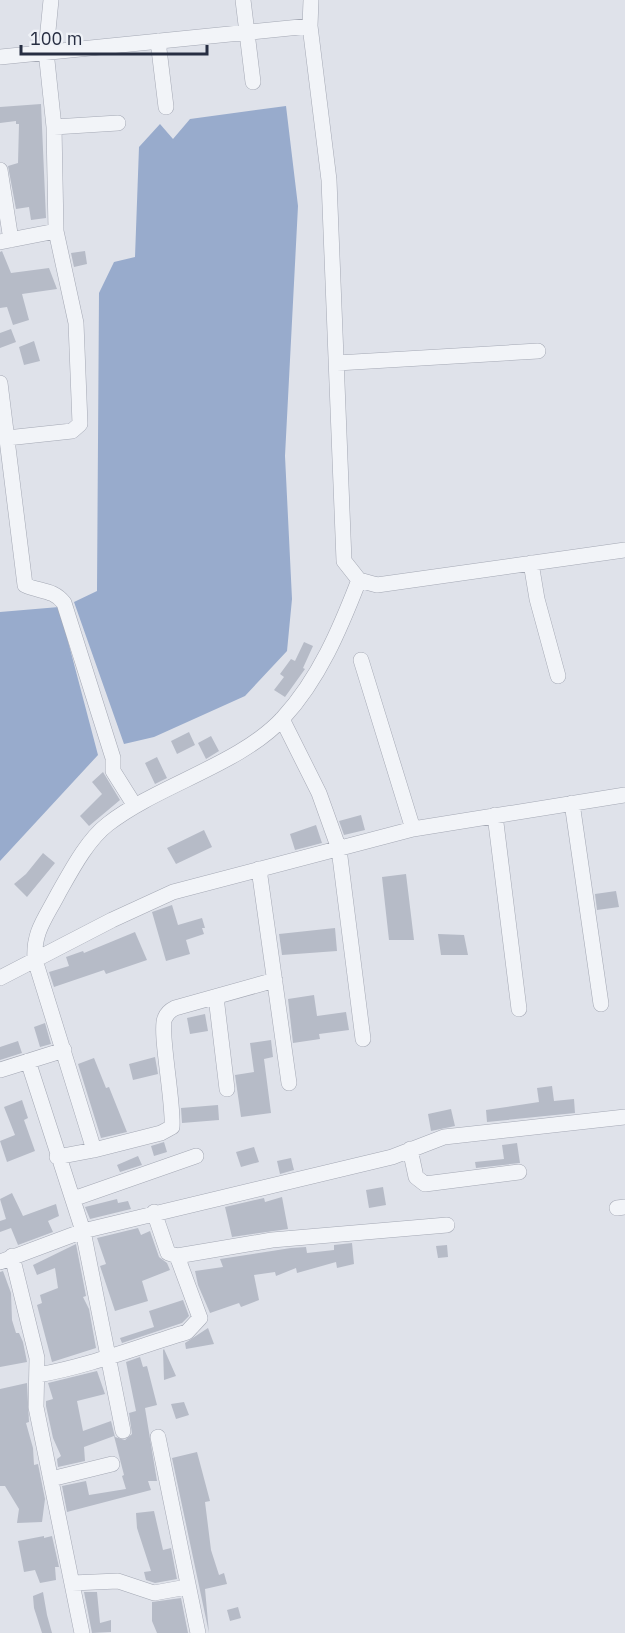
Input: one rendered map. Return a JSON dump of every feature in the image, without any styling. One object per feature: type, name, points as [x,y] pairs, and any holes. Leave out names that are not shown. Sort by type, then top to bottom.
[{"type":"street","points":[[7,438],[72,432],[80,424],[76,323],[56,231],[54,128],[46,51],[51,0]]},
{"type":"street","points":[[243,0],[253,82]]},
{"type":"street","points":[[311,0],[310,26],[329,180],[344,561],[359,580],[377,585],[625,550]]},
{"type":"street","points":[[0,57],[310,26]]},
{"type":"street","points":[[158,41],[166,107]]},
{"type":"street","points":[[54,128],[118,123]]},
{"type":"street","points":[[0,170],[5,241],[56,231]]},
{"type":"street","points":[[337,363],[538,351]]},
{"type":"street","points":[[0,383],[25,585],[34,589],[48,590],[64,603],[113,758],[113,771],[135,806]]},
{"type":"street","points":[[531,563],[537,599],[558,676]]},
{"type":"street","points":[[94,1150],[35,960],[34,940],[66,880],[106,825],[135,806],[250,743],[282,719],[332,646],[359,580]]},
{"type":"street","points":[[361,660],[413,829]]},
{"type":"street","points":[[282,719],[319,793],[339,849],[363,1040]]},
{"type":"street","points":[[0,978],[173,892],[413,829],[625,795]]},
{"type":"street","points":[[572,803],[601,1004]]},
{"type":"street","points":[[495,815],[519,1009]]},
{"type":"street","points":[[260,869],[289,1083]]},
{"type":"street","points":[[57,1157],[161,1133],[172,1127],[174,1109],[163,1026],[165,1017],[175,1008],[275,980]]},
{"type":"street","points":[[216,997],[227,1089]]},
{"type":"street","points":[[0,1070],[64,1050]]},
{"type":"street","points":[[28,1061],[57,1157],[83,1231],[123,1431]]},
{"type":"street","points":[[82,1633],[36,1407],[38,1358],[6,1259],[83,1231],[154,1212],[392,1157],[444,1137],[625,1116]]},
{"type":"street","points":[[410,1149],[416,1178],[425,1184],[519,1172]]},
{"type":"street","points":[[73,1198],[196,1156]]},
{"type":"street","points":[[154,1212],[168,1253],[177,1256],[272,1240],[447,1226]]},
{"type":"street","points":[[38,1376],[81,1367],[109,1355],[188,1332],[200,1318],[177,1256]]},
{"type":"street","points":[[158,1437],[198,1633]]},
{"type":"street","points":[[51,1479],[112,1464]]},
{"type":"street","points":[[72,1583],[118,1581],[154,1593],[188,1587]]},
{"type":"water","points":[[286,106],[298,206],[285,456],[292,599],[287,651],[245,696],[154,737],[124,744],[74,602],[97,591],[99,293],[114,262],[135,257],[139,147],[160,124],[173,139],[190,119]]},
{"type":"water","points":[[59,607],[98,755],[0,861],[0,612]]},
{"type":"building","points":[[41,104],[46,218],[31,220],[29,207],[16,209],[8,166],[18,163],[19,124],[16,124],[16,121],[0,123],[0,107]]},
{"type":"building","points":[[2,251],[11,273],[49,268],[57,289],[22,294],[29,320],[13,325],[7,307],[0,308],[0,252]]},
{"type":"building","points":[[85,251],[87,264],[74,267],[71,253]]},
{"type":"building","points":[[11,329],[16,342],[0,348],[0,333]]},
{"type":"building","points":[[34,341],[40,361],[24,365],[19,347]]},
{"type":"building","points":[[304,642],[313,646],[303,668],[305,669],[285,697],[274,690],[284,677],[280,674],[291,659],[295,661]]},
{"type":"building","points":[[189,732],[195,745],[177,754],[171,741]]},
{"type":"building","points":[[211,736],[219,751],[206,759],[198,743]]},
{"type":"building","points":[[157,757],[167,778],[155,784],[145,763]]},
{"type":"building","points":[[103,772],[120,800],[89,826],[80,816],[102,794],[92,782]]},
{"type":"building","points":[[361,815],[365,830],[344,835],[339,821]]},
{"type":"building","points":[[316,825],[322,843],[295,850],[290,834]]},
{"type":"building","points":[[204,830],[212,847],[176,864],[167,848]]},
{"type":"building","points":[[43,853],[55,863],[27,897],[14,884],[26,874]]},
{"type":"building","points":[[406,874],[414,940],[389,940],[382,877]]},
{"type":"building","points":[[616,891],[619,907],[597,910],[595,894]]},
{"type":"building","points":[[172,905],[178,925],[202,918],[205,928],[202,928],[204,934],[186,940],[190,954],[166,961],[152,912]]},
{"type":"building","points":[[335,928],[337,951],[282,955],[279,934]]},
{"type":"building","points":[[135,932],[147,960],[106,974],[104,970],[54,987],[49,972],[69,966],[66,957],[83,951],[84,953]]},
{"type":"building","points":[[438,934],[464,935],[468,955],[441,955]]},
{"type":"building","points":[[314,995],[317,1016],[346,1012],[349,1030],[319,1034],[320,1039],[293,1043],[288,999]]},
{"type":"building","points":[[205,1014],[208,1031],[190,1034],[187,1018]]},
{"type":"building","points":[[45,1023],[51,1044],[40,1047],[34,1027]]},
{"type":"building","points":[[271,1040],[273,1057],[264,1059],[271,1113],[241,1117],[235,1075],[254,1072],[250,1043]]},
{"type":"building","points":[[18,1041],[22,1053],[0,1060],[0,1047]]},
{"type":"building","points":[[155,1057],[158,1074],[133,1080],[129,1064]]},
{"type":"building","points":[[94,1058],[106,1088],[109,1087],[127,1132],[101,1138],[78,1064]]},
{"type":"building","points":[[552,1086],[554,1101],[574,1099],[575,1113],[487,1122],[486,1110],[539,1102],[537,1088]]},
{"type":"building","points":[[22,1100],[28,1118],[24,1120],[35,1151],[7,1162],[0,1141],[15,1135],[4,1107]]},
{"type":"building","points":[[218,1105],[219,1120],[182,1123],[181,1108]]},
{"type":"building","points":[[451,1109],[455,1126],[431,1131],[428,1114]]},
{"type":"building","points":[[164,1142],[167,1152],[154,1156],[151,1146]]},
{"type":"building","points":[[517,1143],[520,1163],[476,1168],[475,1162],[504,1159],[502,1145]]},
{"type":"building","points":[[254,1147],[259,1162],[241,1167],[236,1152]]},
{"type":"building","points":[[138,1156],[142,1165],[120,1172],[117,1165]]},
{"type":"building","points":[[291,1158],[294,1170],[280,1174],[277,1161]]},
{"type":"building","points":[[383,1187],[386,1205],[369,1208],[366,1190]]},
{"type":"building","points":[[12,1193],[23,1216],[56,1204],[59,1216],[48,1221],[53,1232],[18,1245],[11,1228],[0,1232],[0,1221],[6,1219],[0,1199]]},
{"type":"building","points":[[282,1197],[288,1229],[232,1237],[225,1207],[264,1198],[265,1202]]},
{"type":"building","points":[[117,1199],[118,1203],[128,1201],[131,1209],[90,1219],[85,1207]]},
{"type":"building","points":[[138,1228],[141,1235],[150,1231],[159,1257],[167,1263],[170,1270],[142,1281],[148,1301],[115,1311],[100,1266],[106,1264],[97,1238]]},
{"type":"building","points":[[352,1243],[354,1264],[337,1268],[336,1262],[297,1273],[296,1268],[276,1276],[275,1272],[254,1275],[259,1300],[241,1307],[239,1303],[210,1313],[198,1285],[195,1271],[223,1267],[220,1259],[291,1248],[306,1247],[307,1253],[334,1250],[334,1245]]},
{"type":"building","points":[[76,1244],[86,1296],[83,1297],[89,1309],[96,1348],[52,1362],[37,1305],[42,1303],[40,1295],[58,1288],[55,1268],[37,1275],[33,1265]]},
{"type":"building","points":[[447,1245],[448,1257],[438,1258],[436,1246]]},
{"type":"building","points":[[3,1271],[11,1293],[12,1320],[16,1333],[19,1333],[23,1342],[27,1362],[0,1367],[0,1272]]},
{"type":"building","points":[[183,1300],[189,1316],[182,1323],[122,1343],[120,1338],[154,1327],[149,1311]]},
{"type":"building","points":[[208,1328],[214,1344],[186,1349],[185,1343]]},
{"type":"building","points":[[163,1350],[176,1376],[164,1380]]},
{"type":"building","points":[[140,1357],[143,1367],[147,1366],[157,1405],[145,1408],[157,1481],[148,1481],[151,1490],[67,1512],[62,1486],[86,1481],[89,1495],[126,1489],[122,1476],[124,1475],[114,1436],[84,1447],[85,1461],[58,1467],[57,1459],[61,1456],[53,1438],[46,1406],[46,1401],[53,1399],[48,1383],[97,1371],[105,1394],[77,1401],[83,1431],[111,1421],[115,1437],[125,1440],[132,1434],[129,1413],[136,1411],[126,1362]]},
{"type":"building","points":[[27,1383],[29,1422],[26,1423],[33,1448],[34,1465],[38,1464],[45,1499],[42,1522],[17,1523],[19,1509],[5,1486],[0,1486],[0,1389]]},
{"type":"building","points":[[184,1402],[189,1415],[176,1419],[171,1404]]},
{"type":"building","points":[[197,1452],[210,1501],[205,1502],[211,1550],[219,1575],[224,1573],[227,1584],[205,1589],[209,1633],[172,1458]]},
{"type":"building","points":[[154,1511],[163,1550],[171,1548],[177,1579],[155,1583],[146,1580],[144,1572],[151,1571],[137,1528],[136,1513]]},
{"type":"building","points":[[44,1536],[44,1538],[52,1536],[59,1567],[55,1567],[56,1580],[40,1583],[35,1570],[24,1572],[18,1541]]},
{"type":"building","points":[[43,1592],[52,1633],[42,1633],[34,1608],[33,1596]]},
{"type":"building","points":[[84,1592],[97,1592],[100,1623],[111,1620],[111,1632],[92,1633]]},
{"type":"building","points":[[181,1598],[188,1633],[157,1633],[152,1621],[152,1602]]},
{"type":"building","points":[[238,1607],[241,1618],[230,1621],[227,1610]]}]
